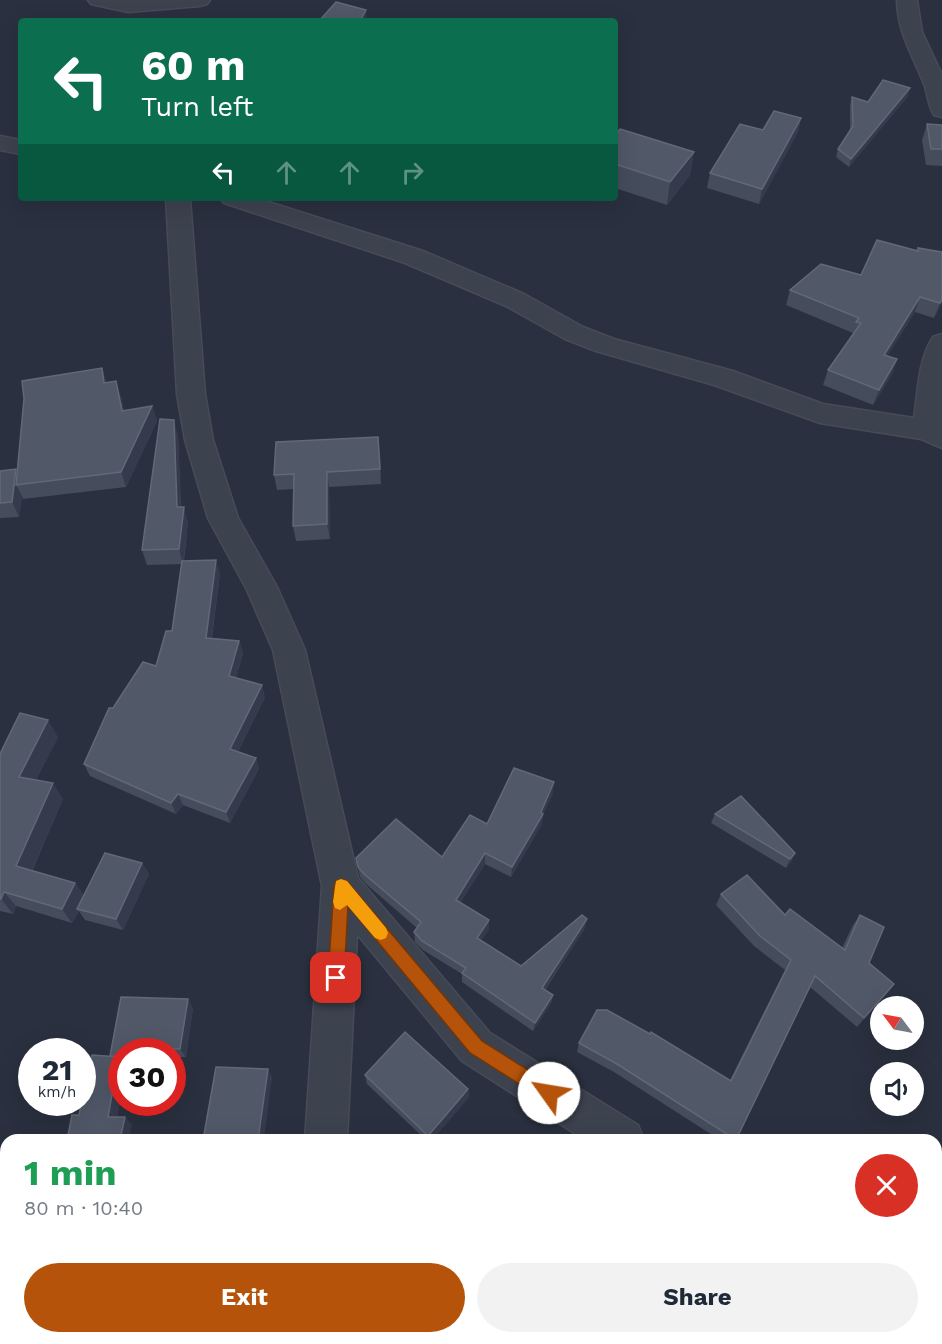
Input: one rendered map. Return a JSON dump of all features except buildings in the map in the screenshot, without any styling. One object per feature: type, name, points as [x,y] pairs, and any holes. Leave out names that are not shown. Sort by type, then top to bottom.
[{"type":"street","points":[[98,0],[128,6],[200,0]]},
{"type":"street","points":[[907,0],[906,13],[914,41],[935,82],[942,110]]},
{"type":"street","points":[[0,143],[18,146]]},
{"type":"street","points":[[178,201],[191,394],[199,440],[223,518],[261,587],[289,650],[341,886],[326,1134]]},
{"type":"street","points":[[241,201],[414,257],[504,296],[574,333],[605,345],[723,378],[819,412],[935,434],[934,372],[942,343]]},
{"type":"street","points":[[341,886],[476,1047],[614,1134]]},
{"type":"slow traffic","points":[[340,902],[341,886],[381,933]]},
{"type":"route","points":[[336,978],[341,886],[476,1047],[549,1093]]}]
